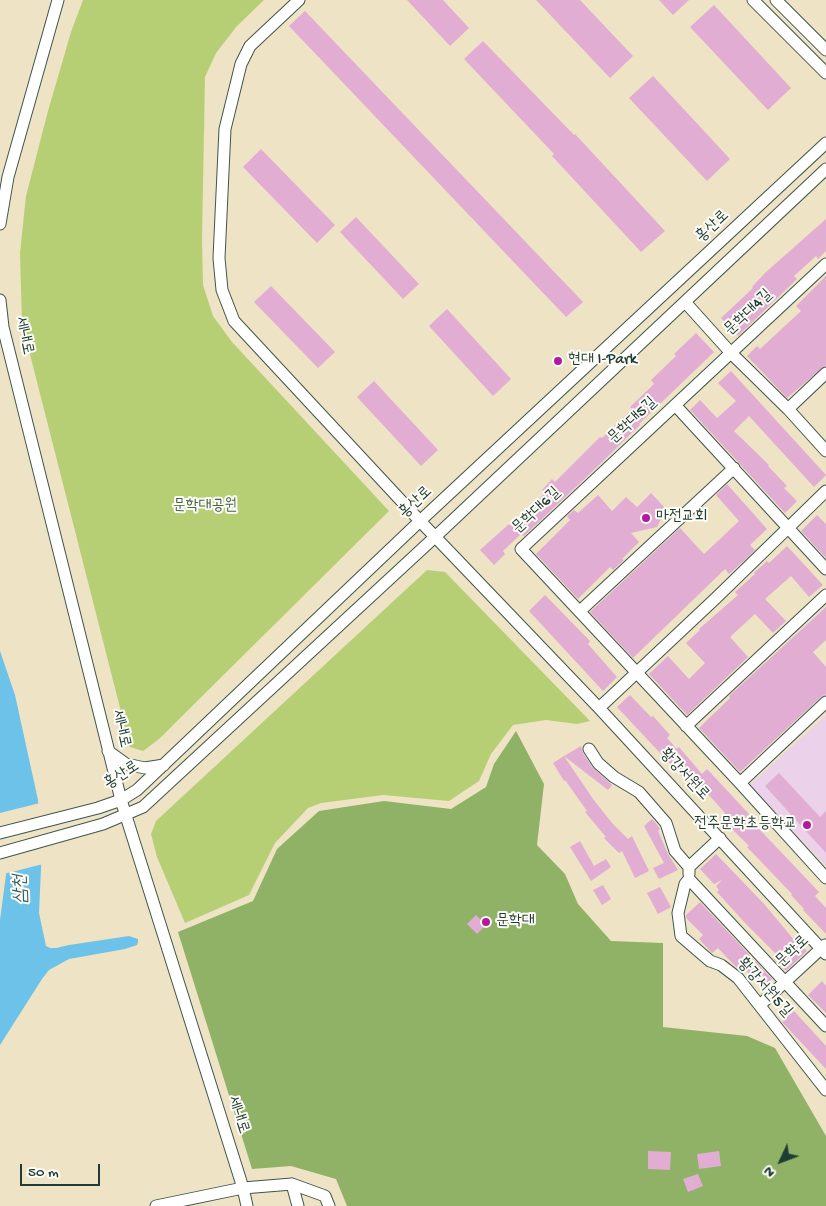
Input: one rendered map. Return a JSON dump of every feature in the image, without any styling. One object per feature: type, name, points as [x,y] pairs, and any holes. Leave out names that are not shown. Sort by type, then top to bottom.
[{"type":"street","points":[[0,224],[8,176],[58,0]]},
{"type":"street","name":"황강서원로","points":[[299,0],[250,46],[241,64],[225,129],[220,258],[222,290],[234,321],[824,949]]},
{"type":"street","points":[[753,0],[826,73]]},
{"type":"street","points":[[776,0],[826,50]]},
{"type":"street","name":"홍산로","points":[[0,833],[98,808],[121,800],[138,790],[420,521],[826,144]]},
{"type":"street","points":[[0,854],[103,824],[143,808],[826,170]]},
{"type":"street","name":"문학대4길","points":[[826,264],[730,353],[788,409],[826,451]]},
{"type":"street","name":"세내로","points":[[0,300],[3,327],[121,800],[244,1188],[248,1206]]},
{"type":"street","points":[[675,405],[730,353],[685,302]]},
{"type":"street","points":[[788,409],[826,373]]},
{"type":"street","name":"문학대5길","points":[[595,479],[675,405],[826,569]]},
{"type":"street","points":[[580,612],[734,468]]},
{"type":"street","name":"문학대6길","points":[[595,479],[521,549],[740,783],[826,878]]},
{"type":"street","points":[[598,708],[716,598],[826,491]]},
{"type":"street","points":[[686,726],[826,595]]},
{"type":"street","points":[[740,783],[826,702]]},
{"type":"street","points":[[590,749],[598,762],[614,777],[639,792],[666,823],[675,851],[689,873],[720,838]]},
{"type":"street","points":[[108,752],[126,764],[145,768],[164,765]]},
{"type":"street","name":"황강서원5길","points":[[826,1026],[689,873],[678,913],[681,936],[710,960],[721,965],[738,978],[826,1090]]},
{"type":"street","name":"문학로","points":[[760,1005],[824,949]]},
{"type":"street","points":[[292,1184],[298,1206]]},
{"type":"street","points":[[156,1206],[196,1202],[244,1188],[292,1184],[325,1196],[329,1206]]},
{"type":"shaded area","name":"전주문학초등학교","points":[[826,715],[826,866],[750,785]]},
{"type":"green space","name":"문학대공원","points":[[83,0],[264,0],[237,26],[216,53],[205,77],[203,285],[213,316],[232,342],[389,511],[159,739],[143,751],[130,747],[22,323],[20,253],[26,196],[48,111],[71,32]]},
{"type":"green space","points":[[427,570],[445,572],[590,721],[577,724],[546,720],[513,725],[491,754],[479,781],[449,801],[383,795],[321,803],[308,808],[275,843],[249,895],[185,923],[157,857],[151,834],[156,821]]},
{"type":"green space","points":[[516,731],[544,784],[537,845],[565,874],[578,904],[611,941],[663,943],[663,1027],[747,1036],[775,1048],[826,1136],[826,1206],[347,1206],[336,1179],[291,1166],[252,1169],[178,932],[253,901],[277,849],[319,811],[384,801],[451,809],[486,787],[494,764]]},
{"type":"water","name":"삼천","points":[[0,651],[15,695],[38,800],[42,846],[39,913],[46,946],[56,948],[129,936],[138,939],[138,942],[137,945],[125,949],[69,959],[49,970],[0,1045],[0,920],[6,875],[0,847]]},
{"type":"pier","points":[[40,803],[45,846],[43,864],[4,874],[0,855],[0,813]]},
{"type":"building","points":[[407,0],[443,0],[469,28],[450,46]]},
{"type":"building","points":[[536,0],[580,0],[633,56],[610,78]]},
{"type":"building","points":[[659,0],[689,0],[673,15]]},
{"type":"building","points":[[714,5],[791,88],[768,110],[690,27]]},
{"type":"building","points":[[305,11],[583,302],[566,317],[289,26]]},
{"type":"building","points":[[483,41],[575,134],[665,231],[641,252],[552,156],[554,154],[464,59]]},
{"type":"building","points":[[653,76],[730,159],[707,181],[629,98]]},
{"type":"building","points":[[261,149],[335,225],[317,243],[243,167]]},
{"type":"building","points":[[356,217],[419,284],[403,299],[340,232]]},
{"type":"building","points":[[826,219],[826,251],[818,259],[816,256],[794,276],[797,279],[738,336],[721,318],[753,288],[766,272]]},
{"type":"building","points":[[826,276],[826,365],[787,398],[747,356],[757,346],[760,349],[801,311],[796,306]]},
{"type":"building","points":[[271,286],[335,352],[318,368],[254,302]]},
{"type":"building","points":[[447,309],[511,379],[493,396],[429,326]]},
{"type":"building","points":[[696,333],[714,352],[524,536],[521,534],[503,551],[505,554],[494,565],[480,550],[509,524],[511,526],[545,493],[542,490],[552,479],[555,482],[600,437],[602,438],[632,409],[630,407],[654,384],[651,380]]},
{"type":"building","points":[[731,371],[826,475],[814,487],[749,416],[734,431],[769,465],[787,486],[784,488],[797,501],[785,513],[690,410],[700,400],[717,418],[736,401],[718,383]]},
{"type":"building","points":[[374,381],[438,450],[421,466],[357,397]]},
{"type":"building","points":[[727,484],[767,529],[750,545],[755,550],[746,559],[729,574],[725,569],[633,658],[590,612],[680,528],[704,554],[719,540],[739,521],[716,495]]},
{"type":"building","points":[[651,493],[666,509],[657,527],[631,533],[639,542],[622,559],[624,560],[613,570],[610,567],[578,599],[536,554],[570,520],[567,516],[574,510],[578,513],[598,495],[612,511],[626,497],[637,507]]},
{"type":"building","points":[[817,515],[826,524],[826,558],[801,531]]},
{"type":"building","points":[[787,546],[823,585],[809,597],[791,576],[765,599],[786,621],[773,633],[755,614],[730,637],[748,657],[687,715],[649,674],[668,656],[689,679],[705,663],[686,643],[738,595],[735,592],[754,573],[767,561],[769,563]]},
{"type":"building","points":[[545,595],[590,641],[588,644],[617,677],[603,691],[529,611]]},
{"type":"building","points":[[826,607],[826,640],[813,652],[826,667],[826,694],[740,772],[699,728],[730,698],[729,696]]},
{"type":"building","points":[[630,695],[651,717],[653,716],[670,735],[667,738],[677,749],[679,747],[702,774],[707,769],[749,814],[747,816],[819,892],[815,896],[826,908],[826,934],[803,910],[792,894],[747,847],[749,846],[720,817],[725,813],[708,794],[703,799],[617,707]]},
{"type":"building","points":[[581,746],[592,767],[612,785],[608,790],[564,756]]},
{"type":"building","points":[[564,756],[612,823],[628,839],[632,836],[649,871],[635,878],[622,851],[619,853],[604,838],[606,837],[585,812],[587,811],[553,763]]},
{"type":"building","points":[[779,773],[820,817],[826,811],[826,853],[765,786]]},
{"type":"building","points":[[652,819],[659,827],[658,831],[668,854],[678,870],[659,879],[653,868],[664,863],[644,826]]},
{"type":"building","points":[[580,841],[594,866],[606,859],[611,867],[591,881],[570,847]]},
{"type":"building","points":[[716,854],[765,905],[795,941],[807,951],[786,971],[774,959],[778,956],[717,892],[719,890],[716,886],[722,880],[714,884],[700,869]]},
{"type":"building","points":[[603,885],[611,899],[602,905],[593,890]]},
{"type":"building","points":[[660,887],[671,907],[658,914],[647,893]]},
{"type":"building","points":[[700,902],[772,979],[762,988],[742,966],[739,969],[718,948],[712,953],[699,939],[703,935],[686,918],[686,915]]},
{"type":"building","points":[[476,915],[486,925],[477,934],[467,924]]},
{"type":"building","points":[[822,981],[826,986],[826,1013],[808,995]]},
{"type":"building","points":[[794,1011],[826,1046],[826,1069],[782,1022]]},
{"type":"building","points":[[648,1151],[671,1152],[670,1170],[648,1169]]},
{"type":"building","points":[[719,1151],[721,1166],[699,1169],[697,1154]]},
{"type":"building","points":[[698,1174],[703,1186],[688,1192],[683,1179]]},
{"type":"place","name":"현대 I-Park","points":[[558,361]]},
{"type":"place","name":"마전교회","points":[[646,518]]},
{"type":"place","name":"전주문학초등학교","points":[[807,825]]},
{"type":"place","name":"문학대","points":[[486,922]]}]
